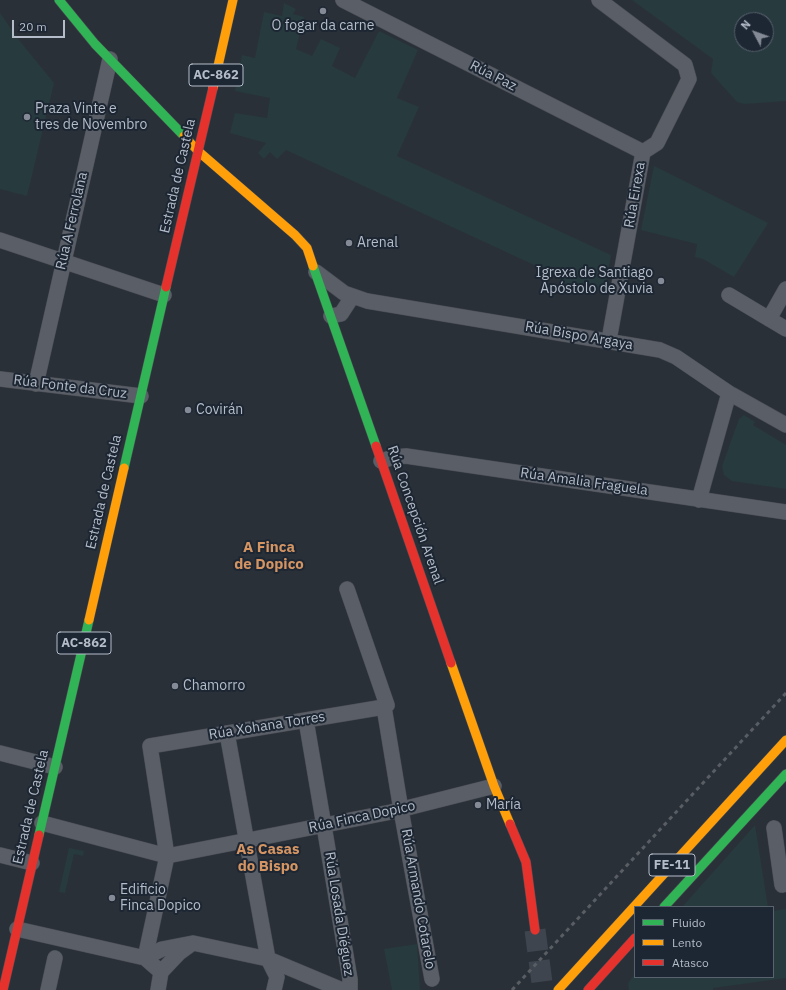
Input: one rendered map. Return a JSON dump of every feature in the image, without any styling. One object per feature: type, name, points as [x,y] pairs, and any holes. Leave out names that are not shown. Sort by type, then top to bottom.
[{"type":"main road","name":"Rúa Concepción Arenal","points":[[60,0],[87,35],[198,151],[307,248],[494,786],[526,862],[535,930]]},
{"type":"main road","name":"Estrada de Castela","points":[[2,984],[17,929],[42,823],[233,0]]},
{"type":"main road","name":"FE-11","points":[[635,906],[786,740]]},
{"type":"main road","name":"FE-11","points":[[665,906],[786,774]]},
{"type":"main road","name":"FE-11","points":[[558,990],[634,907]]},
{"type":"main road","points":[[588,990],[634,939]]},
{"type":"street","name":"Rúa Paz","points":[[343,0],[643,152]]},
{"type":"street","name":"Rúa Eirexa","points":[[599,0],[685,65],[689,79],[657,143],[643,152],[609,340]]},
{"type":"street","name":"Rúa A Ferrolana","points":[[36,384],[110,58]]},
{"type":"street","points":[[0,240],[164,295]]},
{"type":"street","name":"Rúa Bispo Argaya","points":[[316,272],[344,293],[367,301],[609,340],[668,353],[729,392],[786,425]]},
{"type":"street","points":[[769,318],[786,289]]},
{"type":"street","points":[[729,295],[786,329]]},
{"type":"street","points":[[331,316],[341,314],[352,297]]},
{"type":"street","name":"Rúa Fonte da Cruz","points":[[0,379],[141,396]]},
{"type":"street","points":[[699,500],[729,392]]},
{"type":"street","name":"Rúa Amalia Fraguela","points":[[381,461],[394,457],[406,456],[786,512]]},
{"type":"street","name":"Rúa Armando Cotarelo","points":[[347,589],[387,705],[384,707],[432,979]]},
{"type":"street","name":"Rúa Xohana Torres","points":[[167,856],[150,746],[384,707]]},
{"type":"street","name":"Rúa Losada Diéguez","points":[[306,720],[350,979],[350,990]]},
{"type":"street","points":[[227,733],[245,841],[268,959],[277,977],[274,990]]},
{"type":"street","points":[[0,753],[55,767]]},
{"type":"street","name":"Rúa Finca Dopico","points":[[42,823],[167,856],[401,810],[494,786]]},
{"type":"street","points":[[774,828],[784,885]]},
{"type":"street","points":[[0,855],[32,863]]},
{"type":"street","points":[[145,958],[167,856]]},
{"type":"street","points":[[17,929],[145,958],[161,972]]},
{"type":"street","points":[[145,958],[162,949],[193,943],[268,959],[342,990]]},
{"type":"street","points":[[158,990],[161,972],[179,953],[193,943]]},
{"type":"street","points":[[48,990],[55,958]]},
{"type":"green space","points":[[632,0],[786,0],[786,101],[745,104],[737,102],[711,73],[713,59]]},
{"type":"green space","points":[[284,3],[296,9],[293,14],[304,17],[296,49],[312,56],[321,39],[340,48],[332,66],[355,78],[379,31],[418,50],[397,98],[419,107],[397,156],[611,255],[604,293],[580,283],[580,288],[559,285],[560,277],[286,150],[277,159],[270,152],[264,159],[258,153],[266,143],[230,133],[235,113],[267,118],[270,98],[235,91],[242,55],[255,58],[264,12],[282,16]]},
{"type":"green space","name":"Praza Vinte e tres de Novembro","points":[[0,13],[19,40],[54,83],[27,196],[0,189]]},
{"type":"green space","points":[[654,166],[768,223],[734,277],[703,259],[695,257],[697,244],[641,230]]},
{"type":"green space","points":[[744,415],[755,422],[753,425],[786,445],[786,489],[732,481],[724,475],[722,466],[739,419]]},
{"type":"green space","points":[[755,825],[768,906],[683,906]]},
{"type":"green space","points":[[69,848],[84,851],[83,856],[74,854],[65,893],[59,892]]},
{"type":"green space","points":[[786,909],[786,978],[713,988],[713,990],[629,990],[628,983],[634,975],[634,978],[774,978],[774,911]]},
{"type":"green space","points":[[417,944],[420,990],[392,990],[384,949]]},
{"type":"tunnel","points":[[535,930],[543,990]]},
{"type":"railway","points":[[512,990],[786,693]]},
{"type":"traffic: fast","points":[[59,0],[95,44],[184,136]]},
{"type":"traffic: fast","points":[[313,266],[376,446]]},
{"type":"traffic: fast","points":[[124,468],[166,287]]},
{"type":"traffic: fast","points":[[39,835],[89,620]]},
{"type":"traffic: fast","points":[[665,906],[786,774]]},
{"type":"traffic: slow","points":[[213,88],[233,0]]},
{"type":"traffic: slow","points":[[184,136],[198,151],[295,235],[307,248],[313,266]]},
{"type":"traffic: slow","points":[[89,620],[124,468]]},
{"type":"traffic: slow","points":[[451,663],[494,786],[510,824]]},
{"type":"traffic: slow","points":[[635,906],[786,740]]},
{"type":"traffic: slow","points":[[558,990],[634,907]]},
{"type":"traffic: jam","points":[[166,287],[213,88]]},
{"type":"traffic: jam","points":[[376,446],[451,663]]},
{"type":"traffic: jam","points":[[510,824],[526,862],[535,930]]},
{"type":"traffic: jam","points":[[3,990],[39,835]]},
{"type":"traffic: jam","points":[[588,990],[634,939]]},
{"type":"place","name":"O fogar da carne","points":[[323,11]]},
{"type":"place","name":"Praza Vinte e tres de Novembro","points":[[27,117]]},
{"type":"place","name":"Arenal","points":[[349,243]]},
{"type":"place","name":"Igrexa de Santiago Apóstolo de Xuvia","points":[[661,281]]},
{"type":"place","name":"Covirán","points":[[188,410]]},
{"type":"place","name":"Chamorro","points":[[175,686]]},
{"type":"place","name":"María","points":[[478,805]]},
{"type":"place","name":"Edificio Finca Dopico","points":[[112,898]]},
{"type":"district","name":"A Finca de Dopico","points":[[269,556]]},
{"type":"district","name":"As Casas do Bispo","points":[[268,858]]}]
